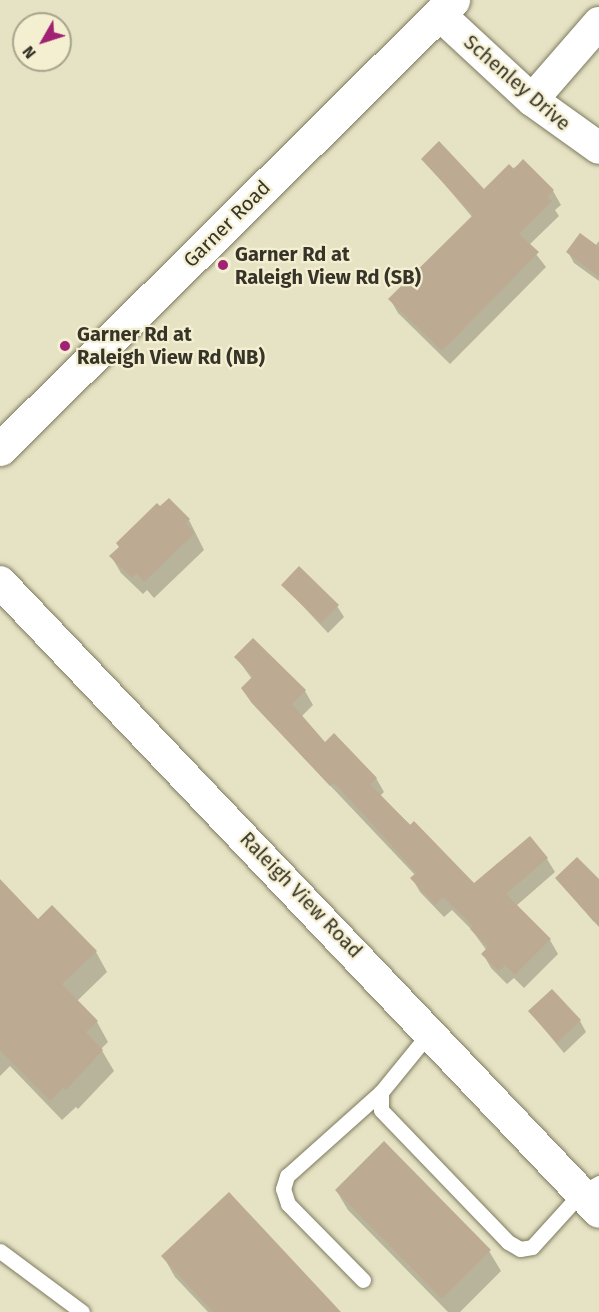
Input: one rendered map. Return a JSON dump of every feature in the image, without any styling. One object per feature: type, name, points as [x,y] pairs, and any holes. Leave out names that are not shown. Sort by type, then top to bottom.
[{"type":"main road","name":"Garner Road","points":[[0,449],[446,7]]},
{"type":"street","name":"Schenley Drive","points":[[446,7],[532,99],[599,148]]},
{"type":"street","points":[[532,99],[599,23]]},
{"type":"street","name":"Raleigh View Road","points":[[0,582],[430,1032],[593,1196]]},
{"type":"lane","points":[[363,1280],[288,1204],[283,1189],[287,1176],[381,1092],[430,1032]]},
{"type":"lane","points":[[381,1092],[381,1110],[508,1242],[520,1249],[532,1247],[593,1196]]},
{"type":"lane","points":[[0,1251],[82,1312]]},
{"type":"building","points":[[439,141],[484,189],[509,164],[514,169],[523,159],[554,190],[547,197],[552,201],[519,234],[539,252],[442,351],[388,299],[473,215],[421,159]]},
{"type":"building","points":[[580,233],[599,247],[599,277],[566,252]]},
{"type":"building","points":[[169,498],[190,519],[186,523],[195,533],[144,582],[137,574],[132,578],[109,556],[119,547],[116,543],[157,503],[160,506]]},
{"type":"building","points":[[299,566],[339,605],[321,623],[281,585]]},
{"type":"building","points":[[253,638],[306,690],[292,704],[325,742],[334,733],[377,778],[370,784],[410,825],[414,821],[474,883],[530,836],[548,858],[506,894],[551,939],[515,975],[505,965],[499,971],[481,954],[488,947],[470,929],[473,926],[443,897],[435,905],[410,878],[416,873],[375,827],[334,783],[330,786],[252,703],[241,688],[253,676],[234,657]]},
{"type":"building","points":[[577,857],[599,879],[599,927],[555,878]]},
{"type":"building","points":[[0,879],[38,919],[52,905],[97,951],[62,984],[98,1021],[86,1032],[103,1050],[66,1090],[63,1088],[50,1101],[0,1050]]},
{"type":"building","points":[[552,989],[581,1020],[557,1043],[528,1011]]},
{"type":"building","points":[[384,1141],[491,1250],[442,1299],[335,1190]]},
{"type":"building","points":[[229,1192],[341,1312],[213,1312],[161,1256]]},
{"type":"place","name":"Garner Rd at Raleigh View Rd (SB)","points":[[223,265]]},
{"type":"place","name":"Garner Rd at Raleigh View Rd (NB)","points":[[65,346]]}]
